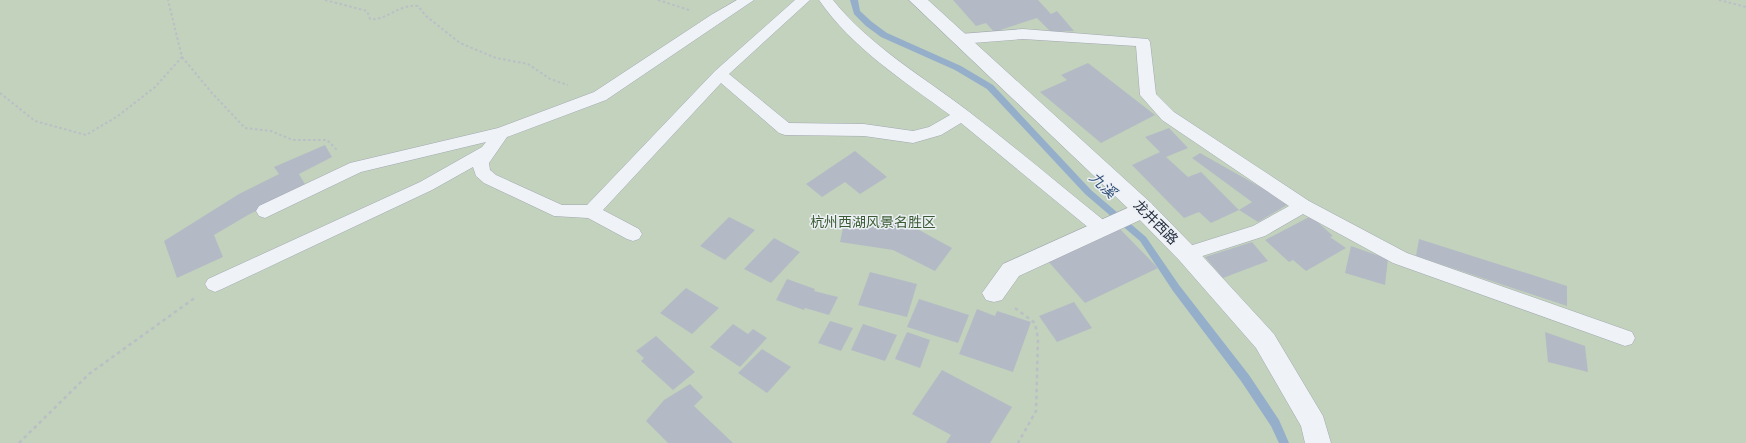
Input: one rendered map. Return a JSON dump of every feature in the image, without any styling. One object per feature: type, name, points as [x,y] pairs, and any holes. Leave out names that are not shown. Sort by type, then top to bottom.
[{"type":"street","name":"龙井西路","points":[[918,0],[1143,209],[1187,254],[1265,341],[1314,424],[1318,443]]},
{"type":"street","points":[[994,293],[1011,270],[1143,209]]},
{"type":"lane","points":[[265,211],[356,167],[440,146],[501,133],[600,96],[716,18],[747,0]]},
{"type":"lane","points":[[591,212],[720,74],[803,0]]},
{"type":"lane","points":[[826,0],[844,23],[899,70],[962,115],[1101,228]]},
{"type":"lane","points":[[960,39],[1024,34],[1143,42],[1148,95],[1168,116],[1303,206],[1400,258],[1625,338]]},
{"type":"lane","points":[[720,74],[785,129],[864,130],[913,137],[935,131],[962,115]]},
{"type":"lane","points":[[501,133],[481,163],[482,172],[490,179],[560,211],[591,212],[633,234]]},
{"type":"lane","points":[[215,284],[426,186],[488,151]]},
{"type":"lane","points":[[1187,254],[1260,231],[1303,206]]},
{"type":"path","points":[[168,0],[182,57],[212,94],[245,128],[271,131],[294,140],[327,140],[356,167]]},
{"type":"path","points":[[325,0],[367,11],[370,19],[377,20],[408,5],[418,6],[426,16],[460,43],[496,58],[528,64],[550,79],[600,96]]},
{"type":"path","points":[[1719,0],[1746,7]]},
{"type":"path","points":[[0,93],[34,121],[86,135],[118,116],[154,87],[182,57]]},
{"type":"path","points":[[19,443],[89,374],[215,284]]},
{"type":"path","points":[[994,293],[1035,323],[1038,339],[1036,411],[1018,443]]},
{"type":"green space","name":"杭州西湖风景名胜区","points":[[0,0],[1746,0],[1746,443],[0,443]]},
{"type":"building","points":[[953,0],[1038,0],[1051,14],[1057,11],[1074,31],[1051,32],[1037,18],[994,32],[986,23],[976,26]]},
{"type":"building","points":[[1088,63],[1155,115],[1101,143],[1040,92],[1067,80],[1061,75]]},
{"type":"building","points":[[1169,128],[1188,148],[1166,157],[1188,177],[1201,172],[1239,210],[1211,223],[1199,212],[1184,218],[1132,165],[1160,152],[1145,137]]},
{"type":"building","points":[[325,145],[332,157],[299,174],[306,186],[248,215],[214,235],[223,257],[177,278],[164,241],[239,194],[279,174],[274,167]]},
{"type":"building","points":[[855,151],[887,177],[860,194],[845,182],[822,197],[806,184]]},
{"type":"building","points":[[1200,153],[1269,192],[1287,205],[1258,222],[1239,210],[1252,202],[1192,158]]},
{"type":"building","points":[[846,214],[901,222],[901,220],[952,248],[935,271],[893,250],[840,242]]},
{"type":"building","points":[[1311,216],[1333,236],[1330,237],[1346,248],[1306,271],[1293,260],[1289,262],[1265,240]]},
{"type":"building","points":[[729,217],[755,230],[725,260],[700,246]]},
{"type":"building","points":[[1119,228],[1158,268],[1085,303],[1047,260]]},
{"type":"building","points":[[774,238],[800,252],[771,283],[744,269]]},
{"type":"building","points":[[1419,239],[1567,286],[1567,306],[1416,256]]},
{"type":"building","points":[[1252,242],[1268,261],[1223,278],[1205,257]]},
{"type":"building","points":[[1351,246],[1388,259],[1385,285],[1345,273]]},
{"type":"building","points":[[870,272],[917,284],[907,317],[858,305]]},
{"type":"building","points":[[787,279],[815,289],[814,291],[838,297],[829,315],[805,308],[804,310],[776,300]]},
{"type":"building","points":[[686,288],[719,308],[692,334],[660,313]]},
{"type":"building","points":[[919,299],[969,315],[958,343],[907,327]]},
{"type":"building","points":[[1074,302],[1092,328],[1057,342],[1039,316]]},
{"type":"building","points":[[977,309],[995,316],[997,311],[1031,322],[1013,372],[959,354]]},
{"type":"building","points":[[830,321],[853,328],[841,351],[818,343]]},
{"type":"building","points":[[733,324],[748,334],[753,329],[767,338],[740,367],[710,347]]},
{"type":"building","points":[[863,324],[897,335],[885,361],[851,350]]},
{"type":"building","points":[[907,332],[930,340],[920,368],[895,359]]},
{"type":"building","points":[[1545,332],[1585,346],[1588,372],[1548,362]]},
{"type":"building","points":[[656,336],[695,372],[673,390],[641,361],[644,358],[636,351]]},
{"type":"building","points":[[762,349],[791,367],[767,393],[738,373]]},
{"type":"building","points":[[942,370],[1012,407],[990,443],[946,443],[951,435],[912,414]]},
{"type":"building","points":[[690,384],[703,397],[694,406],[733,443],[668,443],[646,421],[664,400]]},
{"type":"waterway","name":"九溪","points":[[854,0],[857,12],[869,24],[884,35],[958,68],[990,87],[1088,192],[1143,239],[1176,288],[1245,378],[1275,423],[1284,443]]}]
